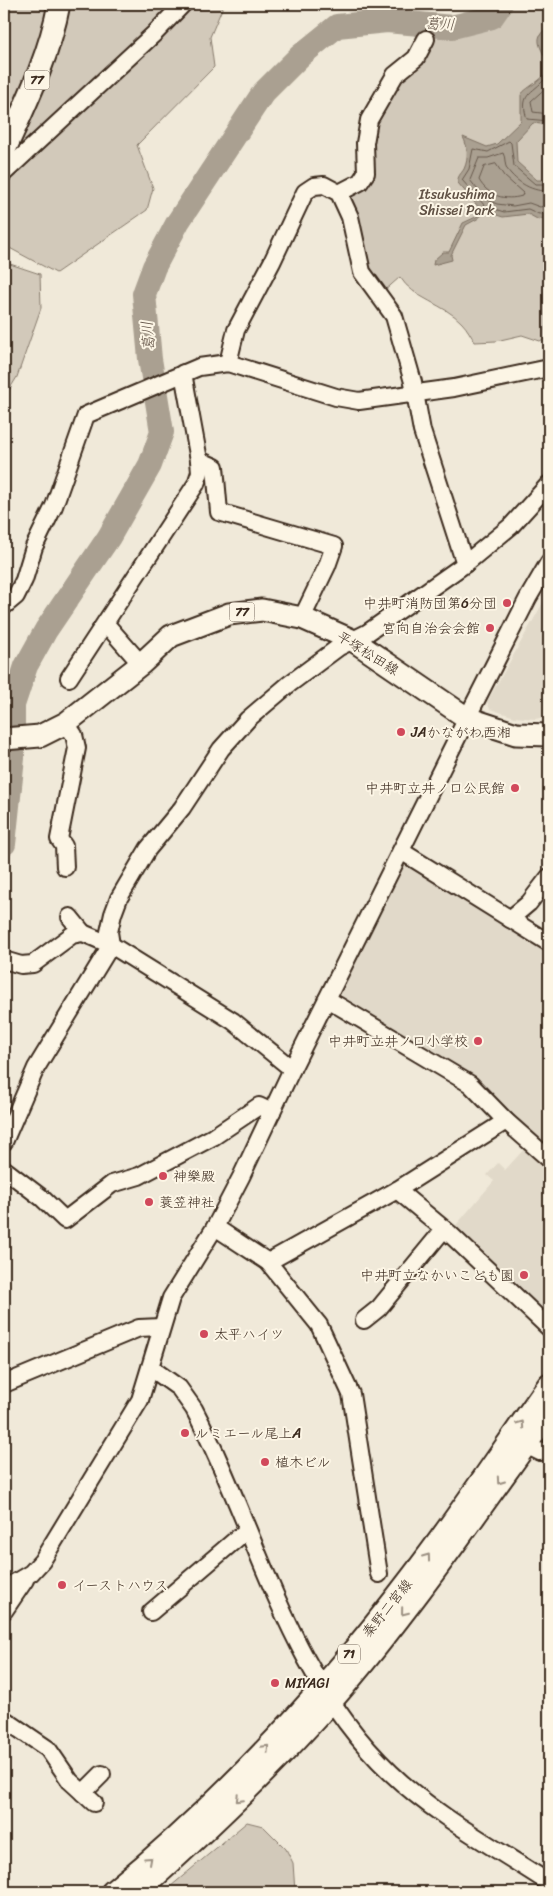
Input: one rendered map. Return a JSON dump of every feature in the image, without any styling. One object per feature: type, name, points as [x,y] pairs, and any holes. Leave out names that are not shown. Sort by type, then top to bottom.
[{"type":"main road","name":"77","points":[[4,152],[41,70],[54,32],[60,4]]},
{"type":"main road","name":"平塚松田線","points":[[4,739],[26,739],[40,736],[66,724],[141,664],[171,636],[229,614],[262,610],[302,618],[354,641],[467,718],[516,734],[549,735]]},
{"type":"main road","name":"秦野二宮線","points":[[138,1892],[223,1816],[278,1760],[415,1573],[549,1384]]},
{"type":"main road","name":"秦野二宮線","points":[[112,1892],[210,1805],[326,1695],[425,1587],[549,1413]]},
{"type":"street","points":[[4,172],[155,33],[181,4]]},
{"type":"street","points":[[339,193],[360,182],[366,173],[365,143],[369,120],[395,75],[416,58],[426,39]]},
{"type":"street","points":[[228,364],[236,330],[272,262],[305,192],[314,186],[324,185],[339,193],[350,217],[362,272],[394,316],[413,382],[422,432],[465,564]]},
{"type":"street","points":[[4,606],[16,596],[24,580],[34,547],[54,506],[86,415],[162,381],[199,367],[228,364],[336,397],[359,401],[414,391],[454,388],[549,368]]},
{"type":"street","points":[[69,678],[196,484],[200,472],[199,460],[183,373]]},
{"type":"street","points":[[199,460],[222,466],[219,512],[334,546],[327,566],[302,618]]},
{"type":"street","points":[[4,1142],[36,1068],[111,945],[109,932],[119,898],[148,849],[182,808],[221,749],[248,719],[288,685],[339,647],[354,641],[465,564],[511,526],[549,484]]},
{"type":"street","points":[[4,1611],[30,1573],[42,1561],[140,1400],[171,1298],[215,1227],[467,718],[528,598],[549,562]]},
{"type":"street","points":[[106,624],[141,664]]},
{"type":"street","points":[[66,724],[74,736],[77,748],[59,839],[64,846],[66,867]]},
{"type":"street","points":[[401,851],[549,943]]},
{"type":"street","points":[[510,919],[529,903],[549,877]]},
{"type":"street","points":[[70,917],[83,933],[111,945],[233,1021],[292,1069]]},
{"type":"street","points":[[4,960],[22,965],[33,964],[72,935],[83,933]]},
{"type":"street","points":[[327,999],[470,1084],[506,1121],[549,1160]]},
{"type":"street","points":[[4,1169],[42,1198],[64,1220],[112,1184],[139,1176],[213,1137],[258,1106],[272,1112]]},
{"type":"street","points":[[268,1262],[397,1190],[506,1121]]},
{"type":"street","points":[[397,1190],[444,1229],[549,1328]]},
{"type":"street","points":[[215,1227],[268,1262],[319,1325],[351,1394],[379,1574]]},
{"type":"street","points":[[364,1320],[379,1308],[444,1229]]},
{"type":"street","points":[[4,1384],[139,1328],[161,1327]]},
{"type":"street","points":[[151,1368],[179,1388],[194,1409],[305,1659],[326,1695],[391,1773],[411,1790],[432,1807],[549,1883]]},
{"type":"street","points":[[526,1444],[540,1452],[549,1450]]},
{"type":"street","points":[[151,1612],[247,1530]]},
{"type":"street","points":[[4,1589],[30,1573]]},
{"type":"street","points":[[4,1719],[48,1749],[70,1781],[88,1798],[102,1774]]},
{"type":"shaded area","points":[[549,592],[549,716],[535,719],[515,717],[490,709],[487,702]]},
{"type":"shaded area","name":"中井町立井ノ口小学校","points":[[405,861],[549,948],[549,1152],[343,999],[341,992]]},
{"type":"shaded area","name":"中井町立なかいこども園","points":[[527,1146],[549,1166],[549,1319],[451,1231],[494,1181],[487,1175],[498,1163],[505,1170]]},
{"type":"green space","points":[[4,4],[224,4],[210,37],[214,67],[137,145],[153,188],[147,210],[56,273],[4,245]]},
{"type":"green space","name":"Itsukushima Shissei Park","points":[[510,4],[549,4],[549,336],[540,341],[522,335],[496,341],[475,342],[466,327],[455,316],[413,291],[400,277],[382,293],[363,270],[346,195],[362,183],[372,125],[397,79],[432,36],[455,34],[475,29],[492,20]]},
{"type":"green space","points":[[4,262],[40,274],[41,308],[17,377],[4,398]]},
{"type":"green space","points":[[247,1822],[263,1826],[286,1849],[293,1863],[295,1892],[164,1892]]},
{"type":"water","points":[[549,27],[549,125],[533,123],[516,141],[517,162],[537,180],[548,180],[549,177],[549,216],[539,220],[528,214],[503,217],[484,211],[479,218],[466,225],[451,255],[452,260],[433,265],[434,260],[443,252],[449,252],[463,223],[478,216],[481,210],[458,183],[459,177],[466,165],[467,157],[467,149],[463,137],[487,147],[497,144],[521,121],[521,95],[527,88],[541,79],[547,71],[546,61],[539,41],[540,36]]},
{"type":"waterway","name":"葛川","points":[[4,844],[13,758],[13,705],[26,666],[46,630],[109,537],[150,465],[162,432],[150,359],[144,294],[154,267],[178,222],[263,93],[300,56],[337,26],[387,21],[452,27],[492,17],[501,4]]},
{"type":"place","name":"中井町消防団第6分団","points":[[507,603]]},
{"type":"place","name":"宮向自治会会館","points":[[490,628]]},
{"type":"place","name":"JAかながわ西湘","points":[[401,732]]},
{"type":"place","name":"中井町立井ノ口公民館","points":[[515,788]]},
{"type":"place","name":"中井町立井ノ口小学校","points":[[478,1041]]},
{"type":"place","name":"神樂殿","points":[[163,1176]]},
{"type":"place","name":"蓑笠神社","points":[[149,1202]]},
{"type":"place","name":"中井町立なかいこども園","points":[[524,1275]]},
{"type":"place","name":"太平ハイツ","points":[[204,1334]]},
{"type":"place","name":"ルミエール尾上A","points":[[185,1433]]},
{"type":"place","name":"植木ビル","points":[[265,1462]]},
{"type":"place","name":"イーストハウス","points":[[62,1585]]},
{"type":"place","name":"MIYAGI","points":[[275,1683]]}]
